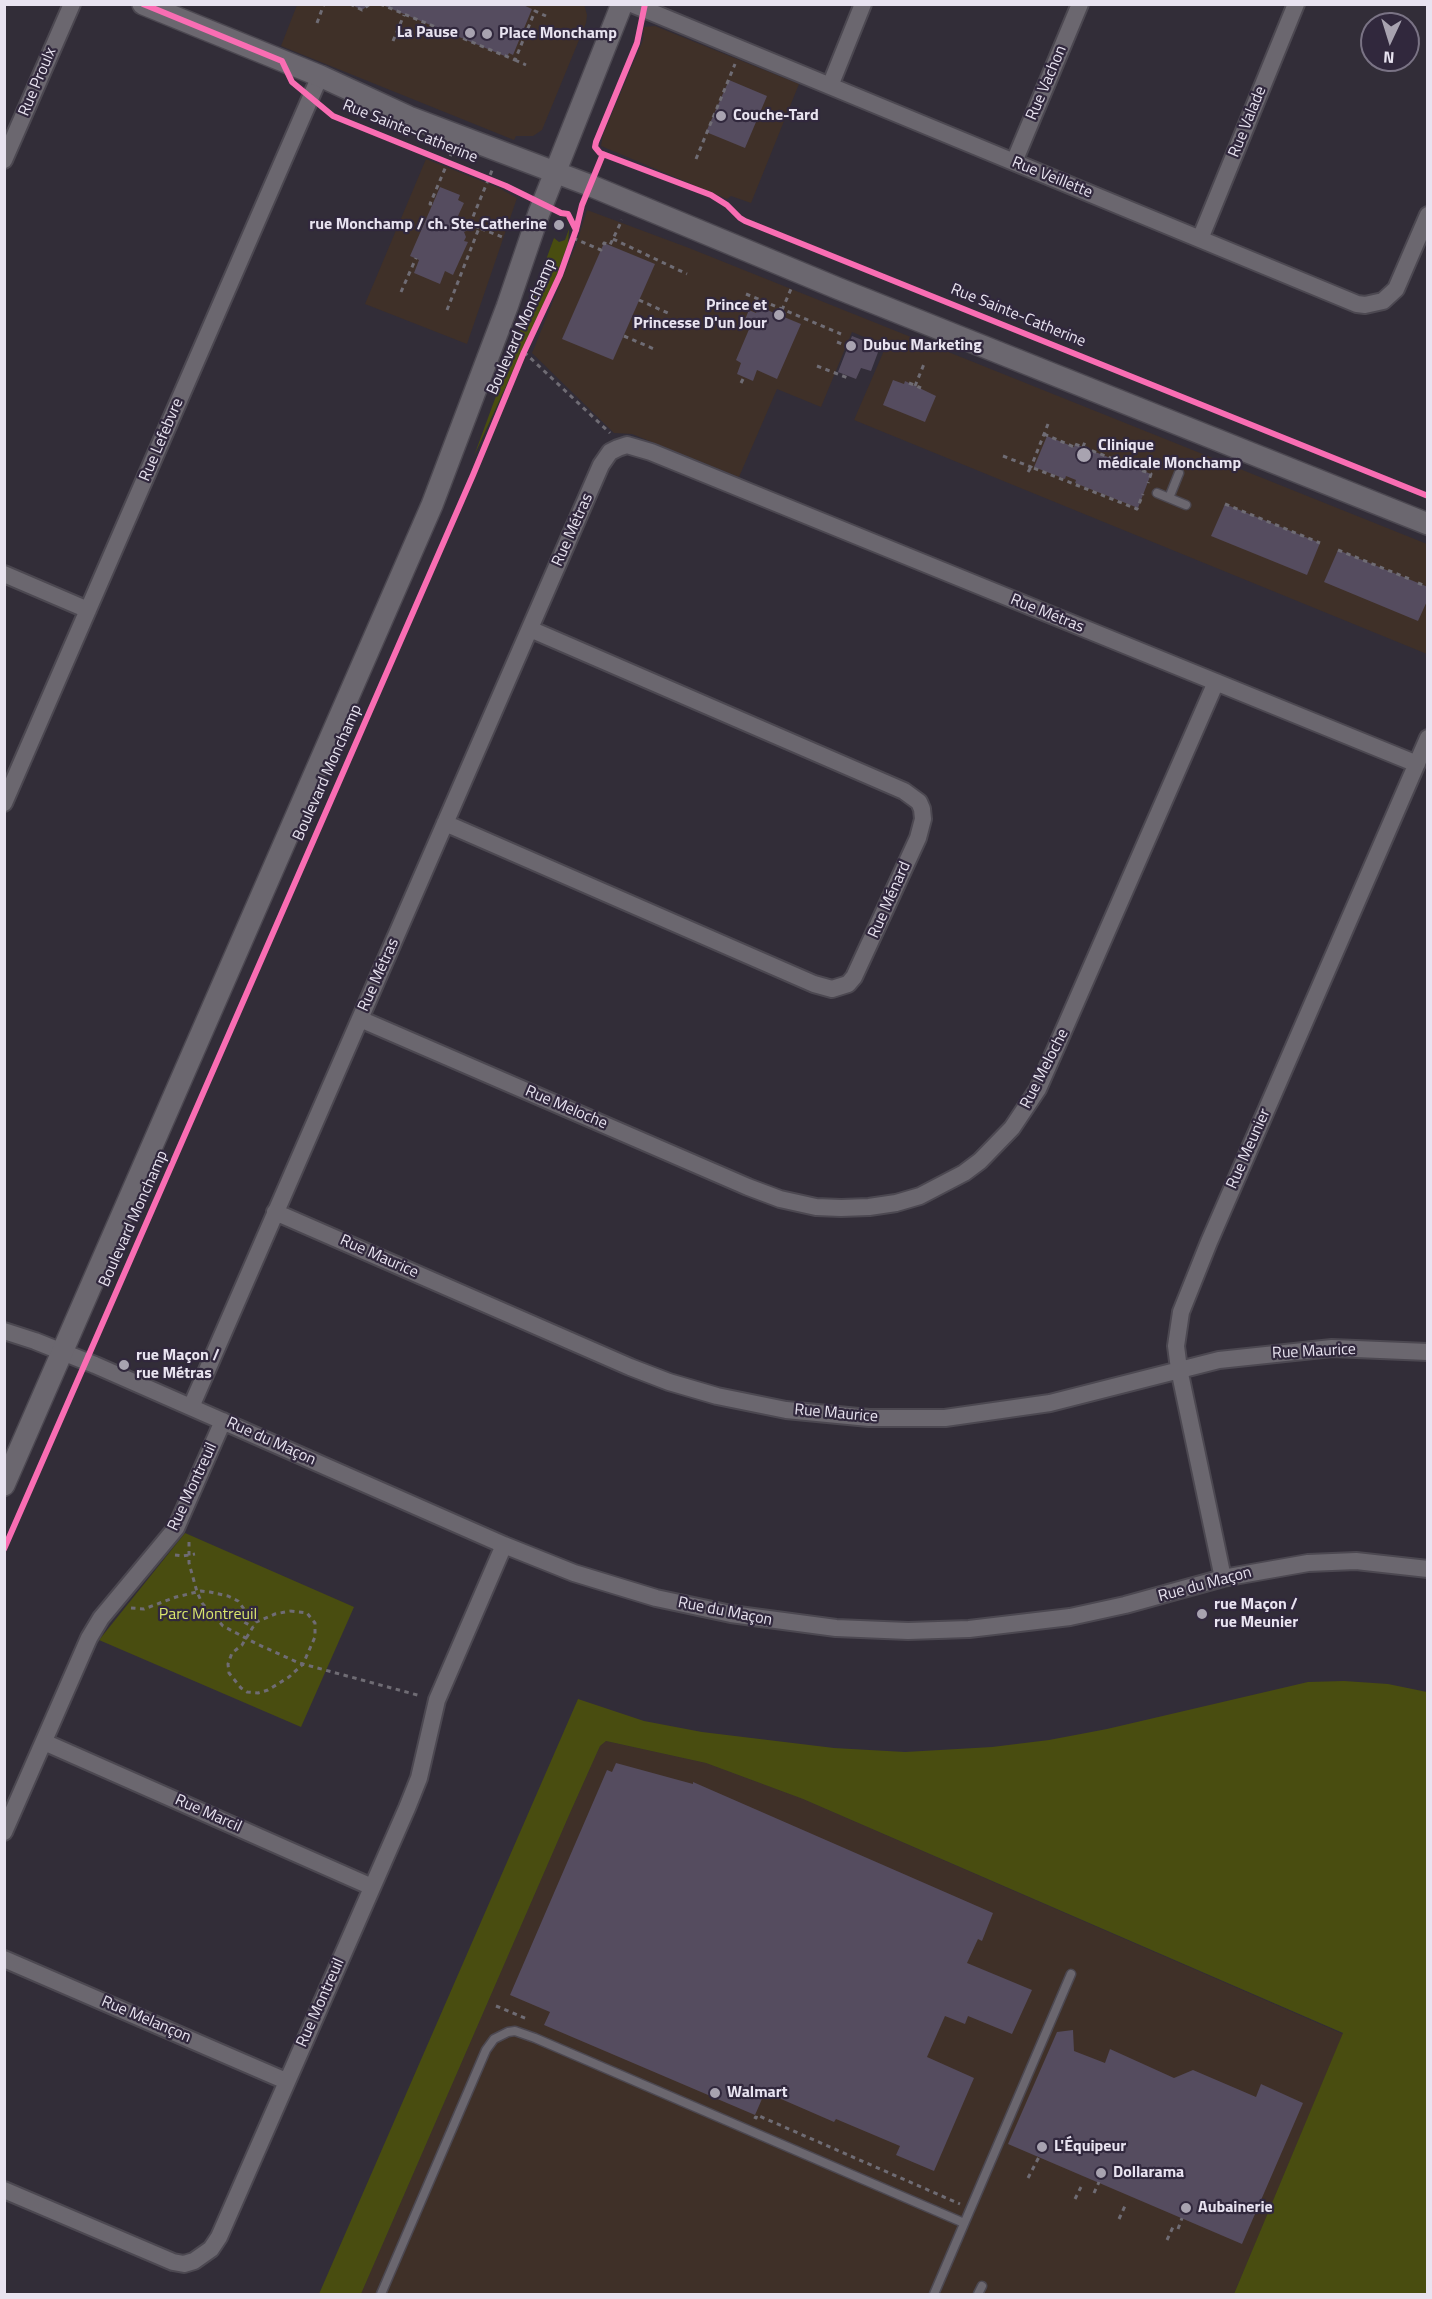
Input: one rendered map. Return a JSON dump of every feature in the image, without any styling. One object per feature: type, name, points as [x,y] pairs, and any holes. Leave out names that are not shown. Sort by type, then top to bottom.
[{"type":"street","name":"Rue Proulx","points":[[4,160],[72,4]]},
{"type":"street","name":"Rue Sainte-Catherine","points":[[143,4],[320,76],[409,117],[555,173],[1428,524]]},
{"type":"street","name":"Boulevard Monchamp","points":[[4,1485],[432,505],[555,173],[622,4]]},
{"type":"street","name":"Rue Veillette","points":[[632,4],[1357,304],[1365,305],[1383,301],[1396,289],[1428,214]]},
{"type":"street","points":[[830,86],[863,4]]},
{"type":"street","name":"Rue Vachon","points":[[1014,162],[1080,4]]},
{"type":"street","name":"Rue Valade","points":[[1200,239],[1296,4]]},
{"type":"street","name":"Rue Lefebvre","points":[[4,803],[320,76]]},
{"type":"street","name":"Rue Métras","points":[[191,1407],[604,458],[610,452],[627,446],[651,452],[1417,764]]},
{"type":"street","points":[[4,574],[88,610]]},
{"type":"street","name":"Rue Ménard","points":[[445,823],[814,984],[832,989],[848,984],[854,977],[918,838],[923,819],[922,809],[919,802],[904,791],[530,628]]},
{"type":"street","name":"Rue Meloche","points":[[360,1019],[748,1187],[780,1198],[816,1207],[850,1208],[896,1203],[920,1196],[944,1185],[980,1161],[1012,1128],[1038,1089],[1216,682]]},
{"type":"street","name":"Rue Meunier","points":[[1222,1578],[1179,1369],[1176,1346],[1178,1325],[1187,1293],[1428,738]]},
{"type":"street","name":"Rue Maurice","points":[[275,1212],[630,1367],[669,1382],[786,1410],[888,1418],[945,1418],[1050,1403],[1219,1360],[1332,1348],[1428,1352]]},
{"type":"street","name":"Rue du Maçon","points":[[4,1331],[64,1352],[504,1545],[574,1573],[656,1598],[731,1614],[836,1628],[939,1630],[1038,1622],[1125,1605],[1222,1578],[1331,1561],[1382,1563],[1428,1569]]},
{"type":"street","name":"Rue Montreuil","points":[[4,1832],[95,1627],[176,1528],[223,1421]]},
{"type":"street","name":"Rue Montreuil","points":[[4,2190],[173,2262],[184,2264],[194,2261],[211,2249],[219,2237],[419,1778],[442,1686],[504,1545]]},
{"type":"street","name":"Rue Marcil","points":[[44,1742],[372,1887]]},
{"type":"street","name":"Rue Melançon","points":[[4,1959],[286,2081]]},
{"type":"lane","points":[[1169,498],[1179,473]]},
{"type":"lane","points":[[1157,493],[1186,505]]},
{"type":"lane","points":[[934,2295],[1071,1974]]},
{"type":"lane","points":[[381,2295],[486,2050],[494,2039],[508,2032],[523,2033],[964,2223]]},
{"type":"path","points":[[317,23],[324,4]]},
{"type":"path","points":[[350,4],[362,10],[370,4]]},
{"type":"path","points":[[380,4],[526,65]]},
{"type":"path","points":[[515,60],[535,11],[546,16]]},
{"type":"path","points":[[393,41],[404,14]]},
{"type":"path","points":[[696,159],[737,59]]},
{"type":"path","points":[[432,204],[430,204],[452,151]]},
{"type":"path","points":[[493,168],[468,225],[505,238]]},
{"type":"path","points":[[573,238],[601,250],[604,243],[610,245],[622,220]]},
{"type":"path","points":[[447,310],[479,228]]},
{"type":"path","points":[[613,239],[687,274]]},
{"type":"path","points":[[401,292],[416,258]]},
{"type":"path","points":[[782,310],[792,287]]},
{"type":"path","points":[[746,294],[841,334]]},
{"type":"path","points":[[639,300],[670,314]]},
{"type":"path","points":[[624,336],[654,349]]},
{"type":"path","points":[[837,342],[848,346]]},
{"type":"path","points":[[524,352],[611,435]]},
{"type":"path","points":[[915,386],[924,364]]},
{"type":"path","points":[[818,366],[848,378],[849,376]]},
{"type":"path","points":[[741,383],[744,377]]},
{"type":"path","points":[[909,383],[921,388]]},
{"type":"path","points":[[1028,472],[1048,424]]},
{"type":"path","points":[[1004,456],[1137,509],[1151,474],[1044,434]]},
{"type":"path","points":[[1083,447],[1086,439]]},
{"type":"path","points":[[1225,504],[1320,543]]},
{"type":"path","points":[[1338,550],[1412,580]]},
{"type":"path","points":[[1418,583],[1428,587]]},
{"type":"path","points":[[170,1553],[178,1556],[195,1554]]},
{"type":"path","points":[[189,1556],[196,1592],[202,1603],[223,1626],[282,1657],[427,1697]]},
{"type":"path","points":[[126,1606],[133,1609],[144,1609],[176,1597],[196,1592],[210,1592],[233,1598],[244,1610],[244,1622],[253,1627]]},
{"type":"path","points":[[302,1611],[311,1615],[316,1630],[303,1664],[290,1677],[258,1693],[248,1692],[233,1681],[228,1664],[232,1653],[242,1646],[253,1627],[261,1619],[275,1614],[302,1611]]},
{"type":"path","points":[[496,2006],[502,2008]]},
{"type":"path","points":[[1028,2178],[1039,2157]]},
{"type":"path","points":[[1094,2193],[1099,2182]]},
{"type":"path","points":[[1075,2199],[1081,2187]]},
{"type":"path","points":[[1119,2219],[1125,2206]]},
{"type":"path","points":[[1178,2229],[1182,2218]]},
{"type":"path","points":[[1167,2240],[1173,2227]]},
{"type":"shaded area","points":[[584,4],[587,15],[586,23],[542,130],[533,136],[516,136],[514,140],[281,46],[297,5]]},
{"type":"shaded area","points":[[655,26],[799,84],[751,203],[731,196],[727,199],[601,146],[603,135],[643,40],[644,27]]},
{"type":"shaded area","points":[[426,159],[499,188],[517,198],[467,344],[365,304]]},
{"type":"shaded area","points":[[587,210],[689,248],[1427,544],[1427,654],[854,420],[886,346],[852,332],[821,407],[777,389],[739,477],[632,434],[614,433],[532,353],[576,245]]},
{"type":"shaded area","points":[[606,1741],[706,1763],[803,1799],[1343,2034],[1234,2294],[361,2294],[570,1813],[600,1746]]},
{"type":"green space","points":[[569,229],[568,244],[555,279],[474,456],[554,238],[559,242],[565,240]]},
{"type":"green space","name":"Parc Montreuil","points":[[185,1533],[354,1607],[301,1727],[99,1640]]},
{"type":"green space","points":[[1344,1681],[1388,1684],[1427,1692],[1427,2294],[1234,2294],[1343,2033],[803,1799],[706,1763],[606,1741],[600,1746],[570,1813],[361,2294],[319,2294],[578,1699],[644,1721],[702,1732],[834,1748],[905,1752],[992,1747],[1049,1740],[1107,1729],[1308,1682]]},
{"type":"building","points":[[350,4],[370,4],[362,10]]},
{"type":"building","name":"Place Monchamp","points":[[380,4],[521,4],[532,9],[513,55],[509,53],[507,57]]},
{"type":"building","points":[[729,80],[767,96],[745,148],[706,132]]},
{"type":"building","points":[[440,187],[460,195],[458,200],[464,203],[458,216],[460,220],[464,219],[468,230],[464,232],[466,237],[464,241],[468,242],[453,275],[445,271],[440,284],[414,273],[419,260],[410,256]]},
{"type":"building","points":[[604,243],[655,264],[613,360],[562,339]]},
{"type":"building","points":[[759,306],[774,313],[776,309],[786,313],[784,317],[801,324],[777,379],[757,370],[753,381],[737,374],[741,363],[736,360],[750,327],[743,324],[749,310],[756,313]]},
{"type":"building","points":[[852,336],[880,347],[871,371],[861,368],[856,379],[838,372]]},
{"type":"building","points":[[893,380],[904,384],[905,381],[936,396],[925,422],[883,405]]},
{"type":"building","points":[[1047,436],[1074,447],[1075,444],[1151,474],[1138,508],[1075,483],[1076,480],[1066,476],[1065,479],[1034,467]]},
{"type":"building","points":[[1225,504],[1320,543],[1307,575],[1211,536]]},
{"type":"building","points":[[1338,550],[1428,587],[1428,599],[1418,621],[1324,582]]},
{"type":"building","points":[[616,1763],[693,1784],[693,1782],[993,1913],[982,1941],[978,1939],[967,1963],[1032,1990],[1012,2034],[968,2016],[965,2024],[945,2016],[927,2057],[974,2078],[934,2171],[896,2155],[900,2146],[836,2119],[834,2122],[765,2092],[755,2115],[544,2025],[550,2012],[510,1995],[607,1770],[612,1772]]},
{"type":"building","points":[[1073,2030],[1074,2051],[1105,2063],[1110,2049],[1174,2078],[1193,2070],[1256,2097],[1261,2084],[1303,2103],[1242,2244],[1008,2144],[1057,2032]]},
{"type":"cycle path","points":[[143,4],[282,61],[292,82],[333,116],[506,186],[561,213],[568,214],[576,230]]},
{"type":"cycle path","points":[[645,4],[637,43],[596,142],[595,147],[600,153],[711,195],[745,221],[1428,496]]},
{"type":"cycle path","points":[[4,1549],[473,475],[524,352],[560,275],[582,205],[603,154]]},
{"type":"place","name":"La Pause","points":[[470,33]]},
{"type":"place","name":"Place Monchamp","points":[[487,34]]},
{"type":"place","name":"Couche-Tard","points":[[721,116]]},
{"type":"place","name":"rue Monchamp / ch. Ste-Catherine","points":[[559,225]]},
{"type":"place","name":"Prince et Princesse D'un Jour","points":[[779,315]]},
{"type":"place","name":"Dubuc Marketing","points":[[851,346]]},
{"type":"place","name":"Clinique médicale Monchamp","points":[[1084,455]]},
{"type":"place","name":"rue Maçon / rue Métras","points":[[124,1365]]},
{"type":"place","name":"rue Maçon / rue Meunier","points":[[1202,1614]]},
{"type":"place","name":"Walmart","points":[[715,2093]]},
{"type":"place","name":"L'Équipeur","points":[[1042,2147]]},
{"type":"place","name":"Dollarama","points":[[1101,2173]]},
{"type":"place","name":"Aubainerie","points":[[1186,2208]]}]
